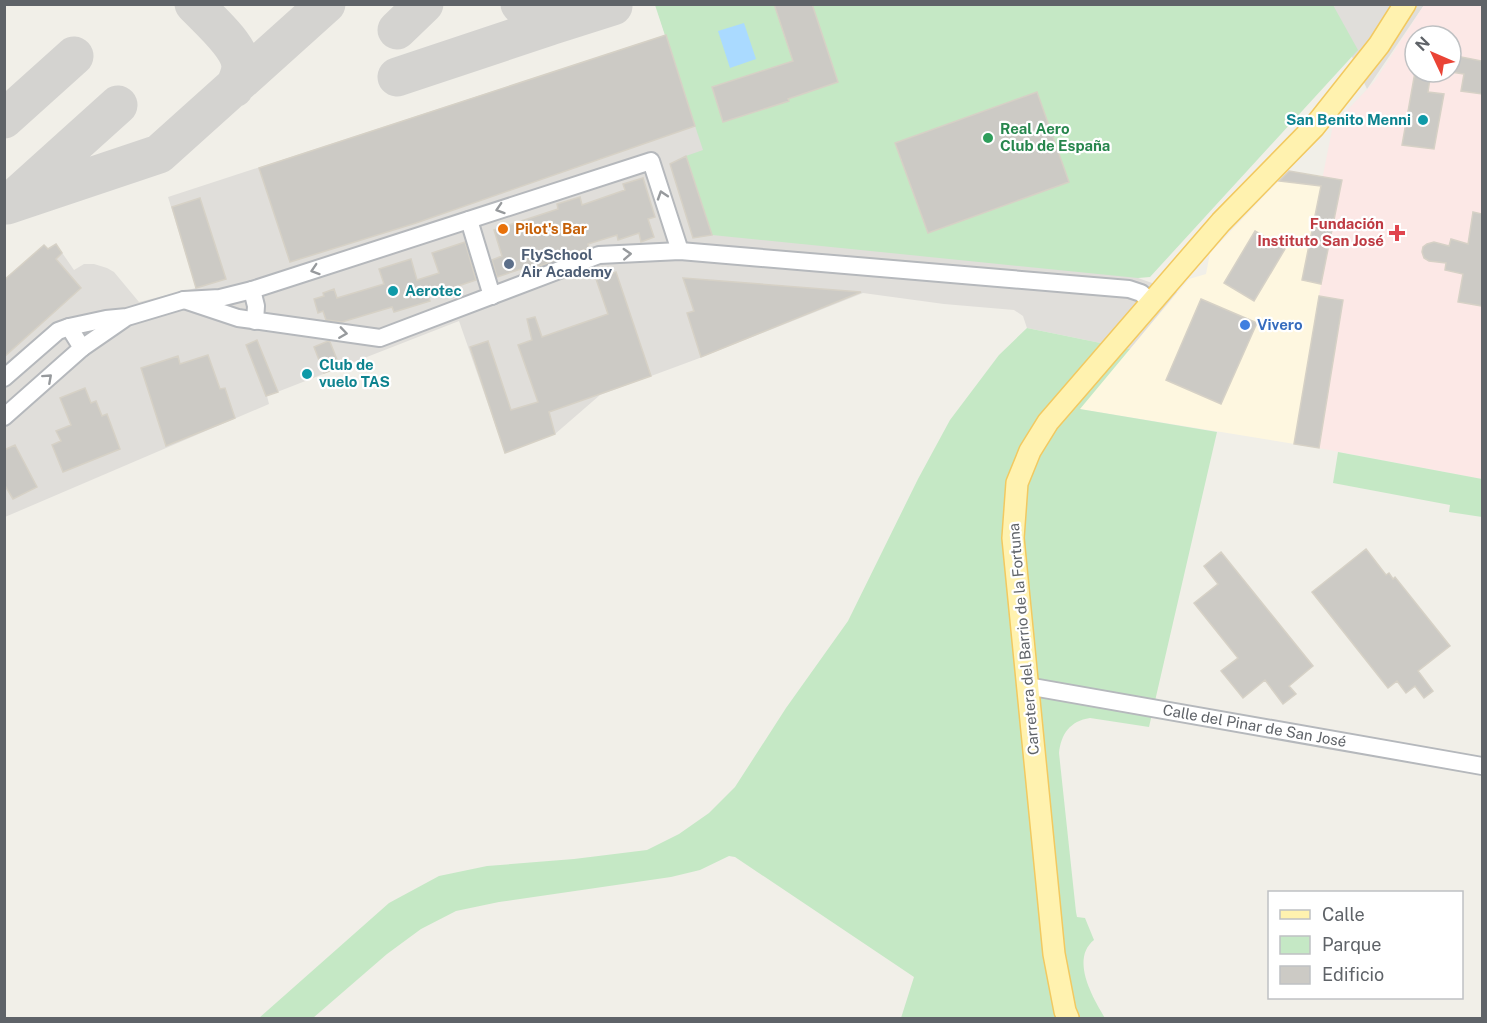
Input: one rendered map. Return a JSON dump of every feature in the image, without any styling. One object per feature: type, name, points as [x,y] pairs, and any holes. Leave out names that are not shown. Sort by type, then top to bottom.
[{"type":"main road","name":"Carretera del Barrio de la Fortuna","points":[[1068,1018],[1054,954],[1027,686],[1013,538],[1017,483],[1030,451],[1048,422],[1221,222],[1314,127],[1379,45],[1405,4]]},
{"type":"street","points":[[219,305],[252,290],[651,161],[680,251]]},
{"type":"street","points":[[469,220],[492,296]]},
{"type":"street","points":[[4,378],[58,331],[106,319],[127,317],[184,300],[219,305],[238,318],[380,338],[599,255],[680,251],[1129,289],[1141,293],[1151,302]]},
{"type":"street","points":[[252,290],[256,306],[255,321]]},
{"type":"street","points":[[4,417],[82,348],[127,317]]},
{"type":"street","points":[[69,327],[82,348]]},
{"type":"street","name":"Calle del Pinar de San José","points":[[1027,686],[1482,766]]},
{"type":"shaded area","points":[[656,5],[1138,278],[1177,292],[1130,349],[1027,328],[1023,316],[1014,310],[944,304],[863,293],[600,395],[555,434],[505,453],[459,321],[267,396],[269,404],[5,517],[5,281],[44,245],[48,249],[56,244],[74,270],[84,264],[94,264],[114,272],[139,302],[196,288],[168,197],[665,35]]},
{"type":"shaded area","points":[[1328,5],[1424,5],[1411,24],[1403,24],[1403,36],[1367,89]]},
{"type":"shaded area","name":"Fundación Instituto San José","points":[[1424,5],[1482,5],[1482,479],[1319,448],[1343,301],[1319,296],[1321,284],[1302,280],[1333,125],[1375,81],[1403,38],[1403,84],[1463,84],[1463,24],[1412,24]]},
{"type":"shaded area","name":"Vivero","points":[[1288,171],[1323,176],[1302,280],[1321,284],[1343,300],[1319,448],[1079,409],[1189,279],[1206,274],[1210,253]]},
{"type":"green space","name":"Real Aero Club de España","points":[[655,5],[1333,5],[1358,50],[1150,277],[1138,278],[712,235],[686,156],[703,150]]},
{"type":"green space","points":[[1027,328],[1130,349],[1080,409],[1217,432],[1149,727],[1090,718],[1072,725],[1064,734],[1060,746],[1076,912],[1077,917],[1085,918],[1094,940],[1087,948],[1084,968],[1090,990],[1105,1018],[901,1018],[914,977],[735,857],[729,856],[700,870],[671,877],[499,902],[456,911],[421,929],[387,954],[313,1018],[259,1018],[389,903],[439,876],[487,866],[647,850],[679,834],[709,813],[735,787],[786,708],[848,621],[918,479],[950,420],[999,355]]},
{"type":"green space","points":[[1338,452],[1482,479],[1482,517],[1449,512],[1450,505],[1333,483]]},
{"type":"water","points":[[744,23],[756,59],[730,68],[718,31]]},
{"type":"building","points":[[774,4],[812,4],[838,82],[788,99],[789,101],[723,122],[712,87],[793,61]]},
{"type":"building","points":[[666,35],[695,126],[416,223],[290,262],[259,168]]},
{"type":"building","points":[[1463,57],[1482,61],[1482,94],[1461,91],[1464,74]]},
{"type":"building","name":"San Benito Menni","points":[[1413,84],[1429,84],[1428,92],[1444,94],[1434,149],[1402,145]]},
{"type":"building","points":[[1037,92],[1069,182],[928,233],[895,143]]},
{"type":"building","points":[[686,156],[712,235],[693,238],[670,164]]},
{"type":"building","points":[[1289,171],[1342,180],[1321,284],[1302,280],[1321,186],[1279,181]]},
{"type":"building","points":[[643,178],[655,217],[648,219],[654,237],[641,242],[639,233],[618,240],[617,235],[588,244],[589,248],[535,268],[533,265],[497,277],[492,260],[502,256],[494,230],[558,209],[557,204],[580,197],[582,205],[625,190],[623,184]]},
{"type":"building","points":[[200,198],[226,279],[196,288],[172,207]]},
{"type":"building","points":[[1473,212],[1482,214],[1482,306],[1458,302],[1463,274],[1445,270],[1446,263],[1429,261],[1424,258],[1422,252],[1423,247],[1434,242],[1449,246],[1451,239],[1468,244]]},
{"type":"building","points":[[1255,231],[1285,249],[1254,301],[1224,283]]},
{"type":"building","name":"Aerotec","points":[[465,242],[476,280],[428,296],[430,301],[394,312],[392,307],[342,322],[326,320],[323,311],[318,313],[314,299],[324,296],[323,293],[334,289],[337,298],[384,284],[379,269],[411,259],[417,280],[439,273],[432,253]]},
{"type":"building","points":[[56,244],[62,253],[56,259],[81,288],[4,357],[4,280],[44,245],[48,249]]},
{"type":"building","points":[[616,272],[651,376],[549,412],[555,434],[505,453],[470,347],[488,341],[511,410],[538,402],[518,345],[532,340],[527,319],[535,317],[542,337],[608,314],[596,279]]},
{"type":"building","points":[[683,278],[861,292],[701,357],[687,313],[694,311]]},
{"type":"building","points":[[1319,296],[1343,300],[1319,448],[1294,444]]},
{"type":"building","points":[[1201,299],[1257,323],[1221,404],[1166,380]]},
{"type":"building","points":[[257,340],[278,392],[266,396],[246,345]]},
{"type":"building","points":[[328,341],[340,367],[324,373],[314,347]]},
{"type":"building","points":[[208,355],[220,389],[225,388],[235,418],[166,446],[141,368],[178,356],[180,364]]},
{"type":"building","points":[[85,388],[91,403],[96,401],[102,416],[107,414],[120,449],[63,472],[52,445],[61,441],[56,431],[71,425],[60,398]]},
{"type":"building","points":[[15,445],[37,487],[13,499],[4,484],[4,450]]},
{"type":"building","points":[[1366,549],[1386,575],[1389,573],[1393,579],[1395,577],[1450,646],[1418,671],[1433,691],[1424,698],[1415,686],[1406,693],[1397,681],[1388,688],[1312,592]]},
{"type":"building","points":[[1221,552],[1313,666],[1289,686],[1296,694],[1283,704],[1265,680],[1243,698],[1221,671],[1238,658],[1194,603],[1218,584],[1204,566]]},
{"type":"taxiway","points":[[194,4],[222,33],[239,57],[241,65],[234,88]]},
{"type":"taxiway","points":[[7,205],[159,154],[326,4]]},
{"type":"taxiway","points":[[397,30],[424,4]]},
{"type":"taxiway","points":[[520,4],[538,23],[550,26],[613,6]]},
{"type":"taxiway","points":[[397,77],[550,26]]},
{"type":"taxiway","points":[[4,119],[74,56]]},
{"type":"taxiway","points":[[17,196],[118,105]]},
{"type":"place","name":"San Benito Menni","points":[[1423,120]]},
{"type":"place","name":"Real Aero Club de España","points":[[988,138]]},
{"type":"place","name":"Pilot's Bar","points":[[503,229]]},
{"type":"place","name":"Fundación Instituto San José","points":[[1397,233]]},
{"type":"place","name":"FlySchool Air Academy","points":[[509,264]]},
{"type":"place","name":"Aerotec","points":[[393,291]]},
{"type":"place","name":"Vivero","points":[[1245,325]]},
{"type":"place","name":"Club de vuelo TAS","points":[[307,374]]}]
